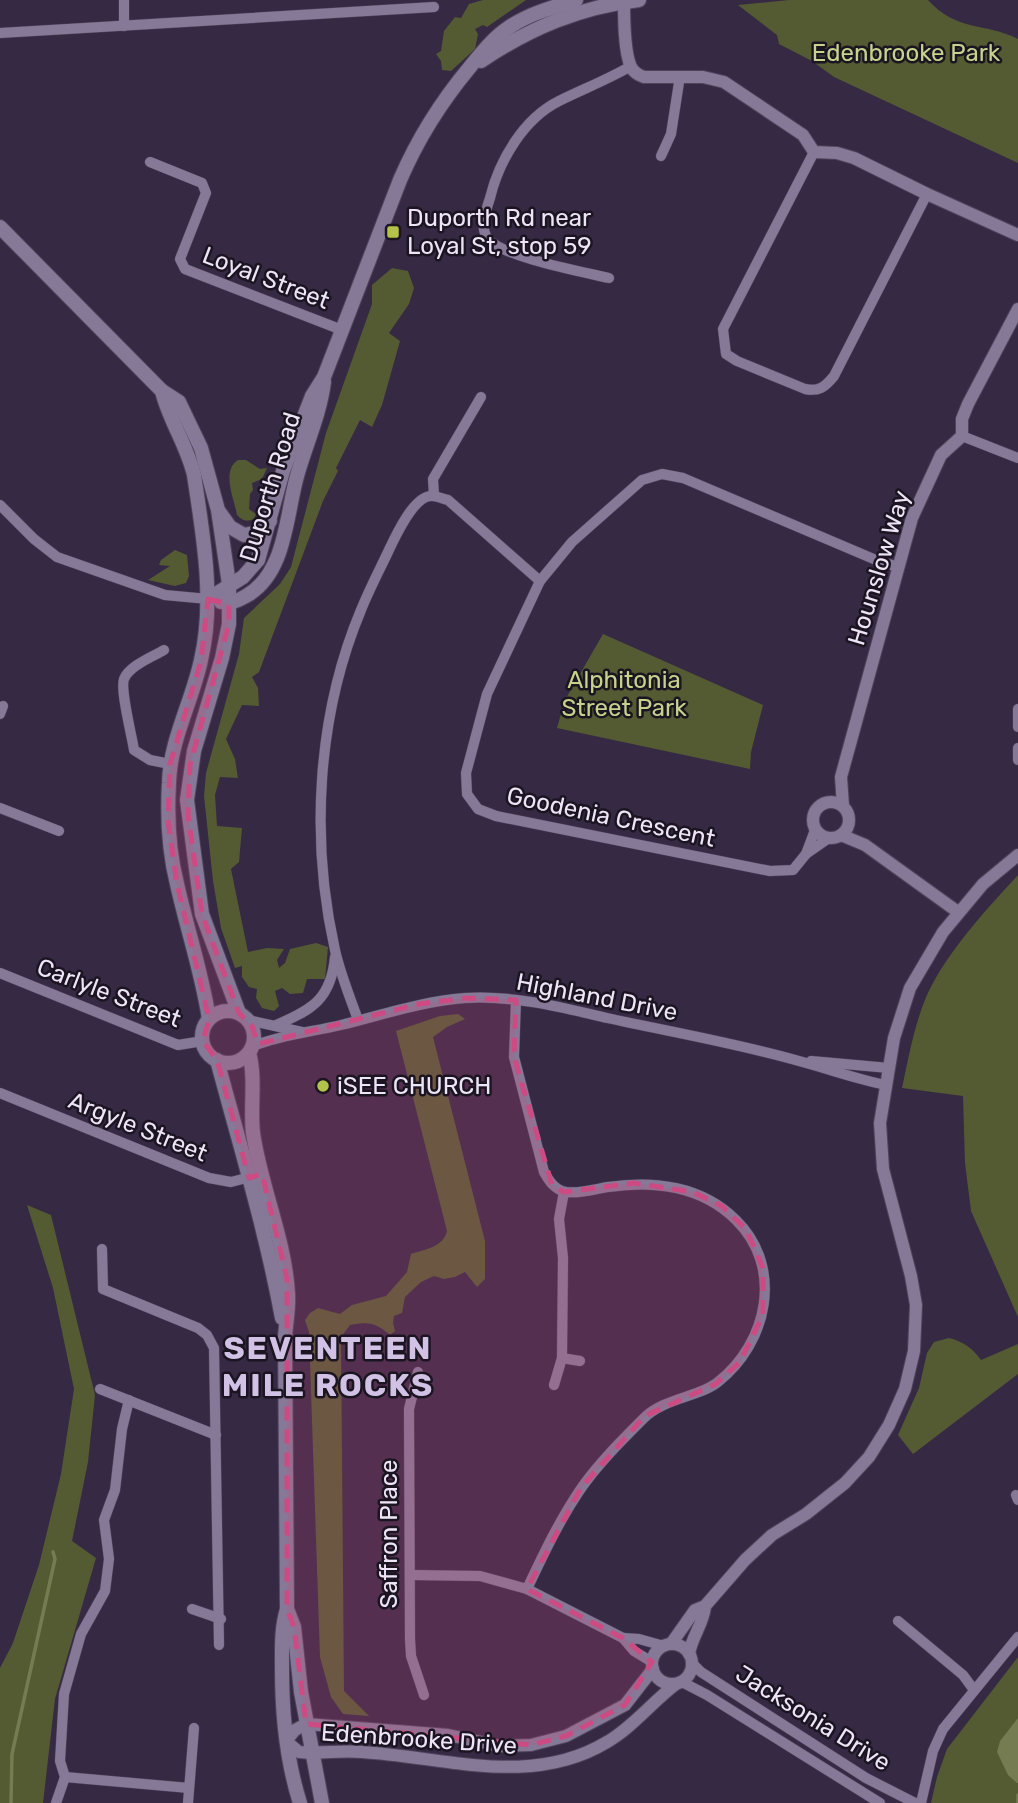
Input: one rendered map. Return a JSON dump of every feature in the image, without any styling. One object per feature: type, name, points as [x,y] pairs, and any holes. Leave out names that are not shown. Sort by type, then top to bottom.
[{"type":"main road","name":"Duporth Road","points":[[208,599],[243,577],[258,560],[283,471],[312,396],[324,377],[414,149],[447,93],[492,40],[514,24],[576,0]]},
{"type":"main road","points":[[468,69],[514,40],[550,22],[581,11],[639,0]]},
{"type":"main road","points":[[0,227],[162,391],[179,402],[201,448],[218,510],[229,584],[229,624],[222,658],[190,765],[187,800],[202,914],[243,1016],[254,1032],[250,1104],[256,1176],[285,1337],[287,1609],[282,1626],[282,1696],[286,1741],[300,1803]]},
{"type":"main road","name":"Duporth Road","points":[[229,604],[253,593],[273,568],[297,475],[322,401],[324,377]]},
{"type":"main road","points":[[162,391],[166,407],[190,456],[208,599],[201,661],[170,764],[169,822],[174,867],[209,1019]]},
{"type":"main road","points":[[218,510],[230,527],[244,535],[259,532],[271,520]]},
{"type":"main road","points":[[208,599],[229,604]]},
{"type":"main road","points":[[243,1016],[223,1012],[209,1019],[203,1041],[206,1050],[217,1060],[256,1176]]},
{"type":"main road","points":[[217,1060],[234,1062],[251,1050]]},
{"type":"main road","points":[[287,1609],[294,1627],[306,1724],[322,1803]]},
{"type":"street","points":[[124,0],[124,26]]},
{"type":"street","points":[[624,1],[631,66],[636,74],[644,77],[703,77],[724,82],[803,135],[814,152]]},
{"type":"street","points":[[0,33],[434,6]]},
{"type":"street","points":[[609,278],[542,263],[495,245],[487,238],[483,225],[494,180],[503,160],[536,117],[557,102],[603,82],[631,66]]},
{"type":"street","points":[[661,156],[671,134],[680,76]]},
{"type":"street","points":[[814,152],[837,152],[854,158],[1018,235]]},
{"type":"street","points":[[814,152],[723,328],[726,354],[804,388],[814,390],[825,387],[834,376],[926,194]]},
{"type":"street","name":"Loyal Street","points":[[150,162],[202,183],[206,193],[180,259],[185,269],[342,330]]},
{"type":"street","points":[[1018,309],[962,419],[962,436],[1018,458]]},
{"type":"street","points":[[434,495],[433,479],[481,397]]},
{"type":"street","name":"Hounslow Way","points":[[823,804],[841,777],[912,518],[942,455],[962,436]]},
{"type":"street","name":"Goodenia Crescent","points":[[835,837],[806,854],[793,870],[770,871],[496,816],[478,809],[467,794],[466,773],[487,694],[540,581],[572,542],[642,480],[662,474],[682,478],[898,567]]},
{"type":"street","points":[[358,1020],[336,953],[326,905],[320,827],[324,746],[338,680],[360,612],[394,538],[414,506],[424,497],[434,495],[448,500],[540,581]]},
{"type":"street","points":[[0,505],[34,539],[57,557],[165,596],[208,599]]},
{"type":"street","points":[[164,650],[132,670],[124,678],[123,690],[134,750],[150,760],[170,764]]},
{"type":"street","points":[[1018,709],[1018,727]]},
{"type":"street","points":[[1018,748],[1018,760]]},
{"type":"street","name":"Hounslow Way","points":[[841,777],[843,807]]},
{"type":"street","points":[[806,854],[815,830],[814,814],[823,804],[833,803],[843,807],[849,822],[865,845],[958,912]]},
{"type":"street","points":[[0,808],[59,831]]},
{"type":"street","points":[[835,837],[849,822]]},
{"type":"street","points":[[815,830],[865,845]]},
{"type":"street","points":[[652,1666],[654,1656],[667,1645],[695,1610],[705,1606],[745,1560],[772,1535],[806,1514],[853,1474],[869,1457],[889,1425],[905,1389],[914,1351],[916,1305],[883,1169],[880,1123],[894,1038],[911,988],[943,932],[984,884],[1018,855]]},
{"type":"street","points":[[276,1025],[316,1004],[328,989],[334,973],[336,953]]},
{"type":"street","name":"Carlyle Street","points":[[0,972],[178,1045],[203,1041]]},
{"type":"street","name":"Highland Drive","points":[[251,1050],[303,1032],[419,1004],[466,998],[516,1000],[800,1061],[858,1080],[886,1085]]},
{"type":"street","points":[[516,1000],[514,1057],[544,1172],[552,1185],[564,1192],[634,1184],[664,1185],[693,1192],[722,1206],[746,1229],[763,1268],[766,1288],[763,1315],[754,1340],[740,1362],[716,1384],[676,1398],[645,1416],[581,1488],[558,1525],[527,1589]]},
{"type":"street","name":"Highland Drive","points":[[243,1016],[303,1032]]},
{"type":"street","name":"Highland Drive","points":[[800,1061],[889,1068]]},
{"type":"street","name":"Argyle Street","points":[[0,1093],[209,1178],[231,1182],[256,1176]]},
{"type":"street","points":[[554,1385],[562,1358],[562,1258],[559,1219],[564,1192]]},
{"type":"street","points":[[102,1249],[103,1289],[198,1328],[207,1335],[214,1348],[221,1619],[219,1645]]},
{"type":"street","points":[[562,1358],[580,1361]]},
{"type":"street","name":"Saffron Place","points":[[418,1372],[409,1409],[411,1656],[424,1695]]},
{"type":"street","points":[[100,1389],[216,1435]]},
{"type":"street","points":[[56,1803],[65,1777],[60,1761],[64,1694],[81,1634],[105,1591],[109,1559],[104,1520],[115,1490],[122,1429],[129,1401]]},
{"type":"street","points":[[411,1575],[480,1576],[527,1589],[624,1638],[681,1647],[690,1658]]},
{"type":"street","points":[[624,1638],[634,1651],[652,1666],[664,1683],[679,1683],[689,1674],[691,1640],[704,1617],[705,1606]]},
{"type":"street","points":[[192,1609],[221,1619]]},
{"type":"street","points":[[898,1620],[963,1675],[974,1690]]},
{"type":"street","points":[[921,1803],[940,1733],[1018,1637]]},
{"type":"street","name":"Jacksonia Drive","points":[[690,1658],[701,1672],[866,1778],[915,1803]]},
{"type":"street","name":"Edenbrooke Drive","points":[[652,1666],[625,1704],[566,1736],[531,1745],[500,1746],[448,1735],[306,1724],[295,1730],[286,1741],[299,1752],[313,1754],[360,1752],[510,1769],[542,1766],[578,1756],[608,1742],[679,1683]]},
{"type":"street","name":"Jacksonia Drive","points":[[679,1683],[707,1695],[880,1803]]},
{"type":"street","points":[[188,1803],[194,1728]]},
{"type":"street","points":[[65,1777],[189,1788]]},
{"type":"highlighted area","points":[[208,599],[229,604],[229,624],[190,765],[188,815],[202,914],[239,1013],[252,1026],[258,1044],[419,1004],[466,998],[516,1000],[514,1057],[552,1185],[564,1192],[634,1183],[693,1192],[722,1206],[746,1229],[763,1268],[763,1315],[740,1362],[716,1384],[645,1416],[581,1488],[527,1589],[623,1638],[652,1662],[625,1705],[566,1736],[531,1745],[306,1724],[294,1627],[287,1609],[287,1279],[262,1174],[249,1178],[217,1060],[203,1041],[209,1019],[177,884],[168,822],[170,764],[201,661]]},
{"type":"green space","points":[[483,0],[526,0],[487,27],[483,25],[475,29],[478,34],[475,49],[451,71],[442,70],[441,61],[436,54],[441,51],[444,31],[455,17],[461,18],[469,4]]},
{"type":"green space","name":"Edenbrooke Park","points":[[789,0],[928,0],[960,22],[1018,39],[1018,163],[834,77],[812,61],[779,44],[777,35],[738,5]]},
{"type":"green space","points":[[392,268],[408,271],[414,288],[409,304],[389,333],[400,341],[382,405],[372,427],[360,420],[336,468],[338,471],[323,501],[259,672],[252,677],[258,688],[259,706],[242,705],[226,739],[235,759],[238,778],[220,777],[215,795],[217,826],[242,828],[239,862],[231,869],[248,952],[267,948],[284,949],[277,960],[279,968],[285,963],[290,949],[316,943],[328,947],[325,979],[307,979],[303,993],[290,994],[282,988],[275,991],[279,1006],[274,1011],[262,1008],[256,998],[257,989],[249,987],[242,977],[242,966],[235,968],[221,928],[204,796],[206,773],[239,654],[244,618],[280,584],[291,567],[326,433],[372,304],[372,285]]},
{"type":"green space","points":[[238,460],[246,460],[260,469],[267,468],[262,479],[252,483],[249,509],[256,514],[254,519],[243,520],[237,515],[229,478],[233,465]]},
{"type":"green space","points":[[175,550],[187,555],[189,576],[186,583],[175,586],[148,580],[170,566],[159,565],[161,560]]},
{"type":"green space","name":"Alphitonia Street Park","points":[[603,634],[763,705],[751,752],[750,769],[557,728],[565,700]]},
{"type":"green space","points":[[1018,875],[1018,1317],[971,1211],[965,1163],[963,1096],[902,1088],[916,1025],[940,970],[964,936]]},
{"type":"green space","points":[[458,1014],[465,1019],[433,1037],[485,1241],[485,1279],[477,1287],[465,1272],[444,1279],[434,1276],[421,1282],[405,1297],[402,1313],[394,1316],[395,1331],[390,1335],[375,1325],[362,1323],[350,1325],[341,1337],[344,1691],[369,1716],[343,1714],[331,1697],[320,1657],[309,1332],[305,1320],[318,1308],[340,1314],[352,1305],[386,1296],[407,1272],[411,1254],[433,1247],[445,1236],[447,1231],[396,1031],[440,1016]]},
{"type":"green space","points":[[27,1205],[51,1215],[95,1395],[88,1462],[72,1541],[96,1558],[55,1699],[43,1803],[0,1803],[0,1668],[13,1643],[39,1565],[61,1474],[74,1389],[53,1288]]},
{"type":"green space","points":[[949,1338],[967,1346],[981,1360],[1018,1344],[1018,1374],[913,1454],[898,1435],[919,1388],[927,1353],[934,1342]]},
{"type":"green space","points":[[1018,1657],[1018,1803],[931,1803],[947,1749]]},
{"type":"shaded area","points":[[1018,1718],[1017,1783],[1008,1775],[997,1752],[1000,1741]]},
{"type":"waterway","points":[[11,1803],[12,1754],[55,1559],[53,1552]]},
{"type":"waterway","points":[[1018,1795],[1018,1803]]},
{"type":"place","name":"Duporth Rd near Loyal St, stop 59","points":[[393,232]]},
{"type":"place","name":"iSEE CHURCH","points":[[323,1086]]},
{"type":"district","name":"SEVENTEEN MILE ROCKS","points":[[328,1366]]}]
